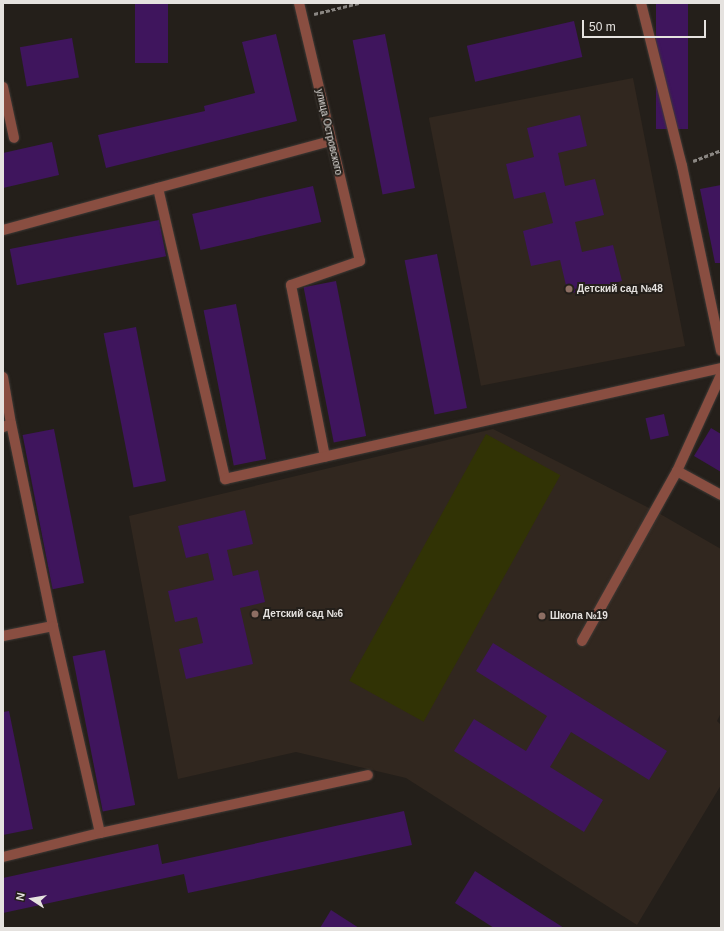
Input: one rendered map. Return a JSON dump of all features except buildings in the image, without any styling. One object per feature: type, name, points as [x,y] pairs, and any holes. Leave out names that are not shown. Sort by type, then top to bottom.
[{"type":"lane","name":"улица Островского","points":[[299,3],[360,261],[292,285],[325,457]]},
{"type":"lane","points":[[641,3],[682,166],[721,351]]},
{"type":"lane","points":[[3,87],[14,138]]},
{"type":"lane","points":[[3,230],[332,141]]},
{"type":"lane","points":[[158,188],[225,479],[721,368]]},
{"type":"lane","points":[[582,641],[677,471],[721,375]]},
{"type":"lane","points":[[3,377],[7,425],[54,626],[100,834]]},
{"type":"lane","points":[[677,471],[721,495]]},
{"type":"lane","points":[[3,636],[54,626]]},
{"type":"lane","points":[[3,857],[368,775]]},
{"type":"path","points":[[302,17],[359,3]]},
{"type":"path","points":[[682,166],[721,150]]},
{"type":"shaded area","name":"Детский сад №48","points":[[633,78],[685,346],[481,386],[429,118]]},
{"type":"shaded area","name":"Школа №19","points":[[493,429],[655,511],[721,549],[721,713],[717,721],[721,725],[721,785],[637,925],[406,778],[296,752],[178,779],[129,516]]},
{"type":"shaded area","points":[[486,434],[560,475],[424,722],[349,681]]},
{"type":"place","name":"Детский сад №48","points":[[569,289]]},
{"type":"place","name":"Детский сад №6","points":[[255,614]]},
{"type":"place","name":"Школа №19","points":[[542,616]]}]
